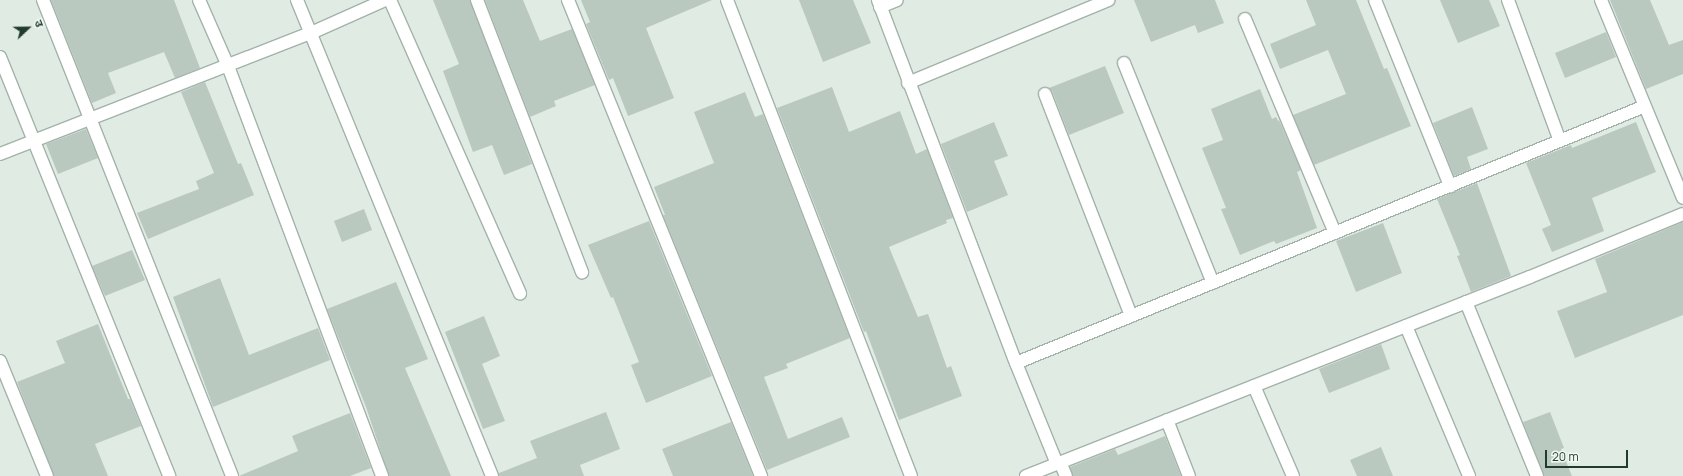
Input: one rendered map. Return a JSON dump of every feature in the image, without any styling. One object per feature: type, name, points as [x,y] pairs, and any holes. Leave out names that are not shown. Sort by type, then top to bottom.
[{"type":"street","points":[[42,0],[232,476]]},
{"type":"street","points":[[199,0],[228,66],[382,476]]},
{"type":"street","points":[[298,0],[492,476]]},
{"type":"street","points":[[0,154],[311,33],[385,0]]},
{"type":"street","points":[[390,0],[520,294]]},
{"type":"street","points":[[477,0],[582,272]]},
{"type":"street","points":[[568,0],[760,476]]},
{"type":"street","points":[[727,0],[911,476]]},
{"type":"street","points":[[897,0],[879,3],[908,83],[1016,363],[1066,476]]},
{"type":"street","points":[[908,83],[1108,0]]},
{"type":"street","points":[[1375,0],[1450,186]]},
{"type":"street","points":[[1508,0],[1560,141]]},
{"type":"street","points":[[1601,0],[1683,198]]},
{"type":"street","points":[[1245,18],[1335,233]]},
{"type":"street","points":[[0,57],[169,476]]},
{"type":"street","points":[[1124,63],[1213,283]]},
{"type":"street","points":[[1045,94],[1131,316]]},
{"type":"street","points":[[1016,363],[1645,106]]},
{"type":"street","points":[[1026,476],[1406,326],[1683,214]]},
{"type":"street","points":[[1466,302],[1537,476]]},
{"type":"street","points":[[1406,326],[1468,476]]},
{"type":"street","points":[[0,361],[47,476]]},
{"type":"street","points":[[1254,386],[1293,476]]},
{"type":"street","points":[[1167,420],[1189,476]]},
{"type":"building","points":[[51,0],[174,0],[200,68],[175,78],[164,52],[108,73],[116,93],[92,103]]},
{"type":"building","points":[[433,0],[470,0],[532,164],[504,175],[492,145],[473,152],[443,71],[459,64]]},
{"type":"building","points":[[485,0],[523,0],[540,41],[572,29],[595,85],[554,101],[556,106],[530,117]]},
{"type":"building","points":[[581,0],[712,0],[646,28],[674,98],[628,116],[613,78],[609,80],[586,24],[590,22]]},
{"type":"building","points":[[799,0],[853,0],[871,43],[823,62]]},
{"type":"building","points":[[1134,0],[1215,0],[1224,23],[1198,33],[1195,25],[1151,42]]},
{"type":"building","points":[[1306,0],[1356,0],[1384,69],[1387,68],[1411,126],[1314,165],[1293,115],[1346,94],[1328,50],[1280,69],[1270,44],[1316,25]]},
{"type":"building","points":[[1440,0],[1489,0],[1500,26],[1458,43]]},
{"type":"building","points":[[1610,0],[1650,0],[1669,45],[1683,40],[1683,74],[1646,89]]},
{"type":"building","points":[[1606,32],[1616,57],[1565,78],[1555,53]]},
{"type":"building","points":[[1105,66],[1124,113],[1069,135],[1052,91],[1049,88]]},
{"type":"building","points":[[205,82],[238,164],[241,163],[254,195],[148,239],[137,213],[199,189],[196,181],[214,173],[181,92]]},
{"type":"building","points":[[832,87],[849,132],[900,111],[916,154],[927,149],[953,218],[946,220],[947,223],[889,247],[918,317],[928,314],[947,368],[951,366],[962,396],[899,420],[866,331],[864,332],[777,108]]},
{"type":"building","points":[[1260,89],[1272,119],[1276,117],[1278,121],[1279,120],[1301,170],[1297,172],[1317,228],[1276,244],[1274,241],[1240,255],[1221,209],[1226,208],[1202,148],[1223,140],[1211,109]]},
{"type":"building","points":[[745,92],[755,117],[763,114],[850,338],[786,364],[788,368],[764,377],[788,439],[842,417],[850,437],[767,470],[663,215],[665,215],[654,187],[714,163],[694,112]]},
{"type":"building","points":[[1472,107],[1488,149],[1467,157],[1471,169],[1454,176],[1433,123]]},
{"type":"building","points":[[994,122],[1008,156],[994,161],[1008,195],[967,212],[941,144]]},
{"type":"building","points":[[1636,122],[1656,172],[1592,198],[1604,231],[1552,252],[1542,229],[1551,225],[1526,163],[1571,145],[1572,148]]},
{"type":"building","points":[[86,129],[98,158],[58,174],[46,144]]},
{"type":"building","points":[[1477,183],[1511,276],[1471,292],[1457,256],[1460,255],[1437,199]]},
{"type":"building","points":[[364,209],[372,230],[342,242],[334,221]]},
{"type":"building","points":[[649,221],[712,376],[646,403],[631,365],[639,362],[613,297],[611,298],[588,245]]},
{"type":"building","points":[[1683,222],[1683,315],[1575,358],[1557,311],[1607,292],[1595,259]]},
{"type":"building","points":[[1383,223],[1402,273],[1356,292],[1336,241]]},
{"type":"building","points":[[132,250],[145,280],[105,296],[92,266]]},
{"type":"building","points":[[220,278],[249,355],[318,328],[330,360],[213,407],[173,297]]},
{"type":"building","points":[[396,282],[428,359],[405,368],[451,476],[389,476],[366,407],[327,309]]},
{"type":"building","points":[[484,316],[500,356],[482,364],[505,421],[483,429],[445,332]]},
{"type":"building","points":[[98,324],[128,399],[130,399],[141,426],[95,444],[108,476],[54,476],[17,382],[65,363],[56,341]]},
{"type":"building","points":[[1381,344],[1390,369],[1329,393],[1319,369]]},
{"type":"building","points":[[606,412],[620,449],[580,465],[584,476],[499,476],[499,473],[537,458],[530,441]]},
{"type":"building","points":[[1550,412],[1564,448],[1561,449],[1572,476],[1544,476],[1523,422]]},
{"type":"building","points":[[350,413],[371,468],[350,476],[239,476],[298,451],[292,436]]},
{"type":"building","points":[[731,422],[753,476],[673,476],[662,449]]},
{"type":"building","points":[[1165,436],[1181,476],[1073,476],[1070,467],[1115,449],[1118,455]]},
{"type":"building","points":[[1381,447],[1393,476],[1357,476],[1350,460]]}]
